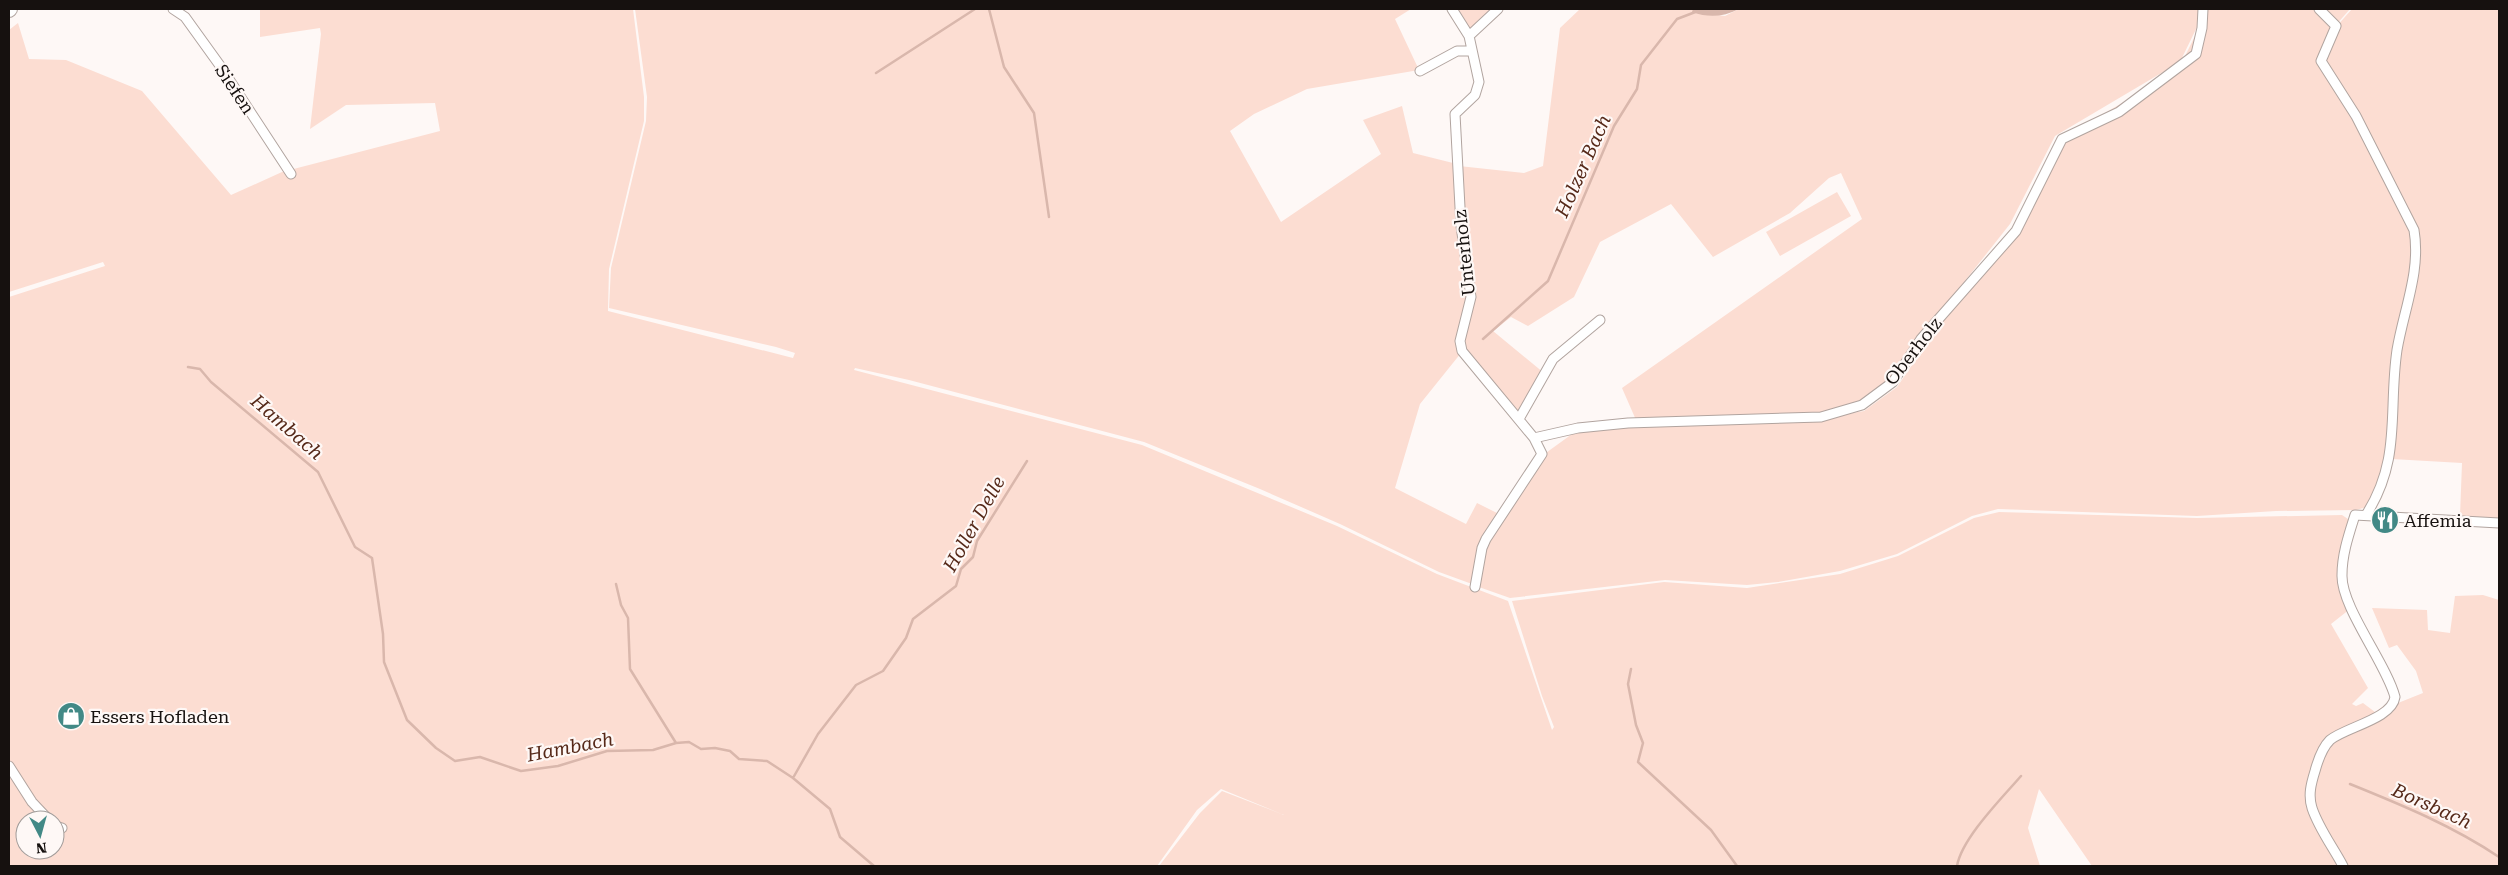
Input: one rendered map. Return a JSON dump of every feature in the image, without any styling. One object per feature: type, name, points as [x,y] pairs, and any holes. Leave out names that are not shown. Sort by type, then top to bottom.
[{"type":"street","name":"Siefen","points":[[173,9],[185,17],[221,66],[291,174]]},
{"type":"street","points":[[1452,9],[1469,36],[1498,9]]},
{"type":"street","name":"Oberholz","points":[[1534,438],[1578,428],[1628,423],[1821,417],[1862,405],[1893,382],[1921,339],[2016,231],[2062,139],[2119,112],[2196,54],[2202,28],[2203,9]]},
{"type":"street","points":[[2319,9],[2336,26],[2321,61],[2371,145],[2414,230],[2417,246],[2416,268],[2397,351],[2390,459],[2383,485],[2366,515]]},
{"type":"street","name":"Unterholz","points":[[1469,36],[1479,82],[1475,95],[1454,114],[1461,226],[1472,297],[1460,341],[1462,351],[1534,438]]},
{"type":"street","points":[[1420,71],[1457,51],[1472,51]]},
{"type":"street","points":[[1519,419],[1553,359],[1600,320]]},
{"type":"street","points":[[1475,587],[1482,548],[1542,454],[1534,438]]},
{"type":"street","points":[[2343,866],[2312,808],[2310,792],[2316,769],[2329,741],[2346,730],[2382,714],[2392,706],[2395,697],[2351,607],[2343,584],[2342,574],[2346,545],[2355,515],[2499,523]]},
{"type":"street","points":[[9,766],[32,802],[40,810]]},
{"type":"shaded area","points":[[260,9],[633,9],[644,97],[644,121],[609,269],[608,311],[793,358],[795,353],[776,347],[609,308],[611,268],[646,121],[647,97],[635,9],[1411,9],[1395,19],[1419,70],[1307,89],[1254,114],[1230,131],[1281,222],[1381,154],[1363,120],[1402,106],[1413,153],[1457,164],[1470,297],[1461,353],[1420,404],[1395,488],[1466,524],[1477,503],[1501,515],[1485,537],[1472,584],[1439,572],[1340,524],[1260,489],[1144,442],[909,380],[855,368],[854,370],[1142,445],[1337,526],[1437,574],[1508,601],[1552,730],[1554,727],[1542,696],[1512,601],[1664,582],[1747,588],[1840,574],[1898,556],[1974,518],[1999,512],[2197,518],[2342,515],[2350,522],[2340,566],[2350,609],[2331,624],[2368,688],[2352,704],[2356,706],[2363,703],[2375,712],[2391,701],[2388,707],[2333,736],[2308,791],[2341,866],[2092,866],[2039,789],[2028,828],[2040,866],[1159,866],[1200,813],[1222,791],[1284,815],[1221,789],[1197,810],[1157,866],[9,866],[9,297],[105,266],[103,262],[9,292],[9,30],[18,23],[29,59],[66,60],[142,91],[231,195],[282,172],[440,131],[435,103],[346,105],[310,129],[321,34],[320,28],[260,37]]},
{"type":"shaded area","points":[[1453,9],[1496,9],[1470,34]]},
{"type":"shaded area","points":[[1580,9],[1693,9],[1693,12],[1725,16],[1739,9],[2200,9],[2198,25],[2180,62],[2055,136],[2010,224],[1953,296],[1893,383],[1863,406],[1821,416],[1636,420],[1622,388],[1862,219],[1841,173],[1829,178],[1790,213],[1713,257],[1671,204],[1600,242],[1574,297],[1528,326],[1511,317],[1493,331],[1544,373],[1518,417],[1463,350],[1461,341],[1473,297],[1459,166],[1524,173],[1543,166],[1560,28]]},
{"type":"shaded area","points":[[1693,9],[1739,9],[1727,14],[1710,16],[1692,12]]},
{"type":"shaded area","points":[[2203,9],[2318,9],[2335,27],[2321,62],[2355,117],[2407,216],[2416,246],[2403,313],[2384,476],[2367,507],[2356,510],[2276,511],[2197,516],[1998,509],[1972,516],[1897,554],[1840,571],[1778,582],[1747,585],[1665,580],[1510,598],[1476,586],[1483,549],[1543,455],[1579,429],[1822,418],[1864,411],[1897,387],[1957,299],[2013,226],[2060,139],[2129,99],[2182,62],[2200,26]]},
{"type":"shaded area","points":[[2321,9],[2350,9],[2336,25]]},
{"type":"shaded area","points":[[2352,9],[2499,9],[2499,520],[2460,516],[2462,463],[2392,459],[2399,352],[2416,231],[2322,61],[2336,27]]},
{"type":"shaded area","points":[[1837,192],[1851,216],[1780,256],[1766,232]]},
{"type":"shaded area","points":[[2483,595],[2499,600],[2499,866],[2345,866],[2320,822],[2311,792],[2318,768],[2330,743],[2393,710],[2398,703],[2423,693],[2416,671],[2397,645],[2389,648],[2372,608],[2427,610],[2428,630],[2450,633],[2455,596]]},
{"type":"waterway","points":[[876,73],[975,9]]},
{"type":"waterway","points":[[989,9],[1004,67],[1034,113],[1049,217]]},
{"type":"waterway","name":"Holzer Bach","points":[[1483,339],[1548,281],[1614,126],[1637,89],[1641,65],[1677,19],[1698,11]]},
{"type":"waterway","name":"Hambach","points":[[188,367],[200,369],[211,382],[318,472],[355,547],[372,558],[383,634],[384,662],[407,720],[436,748],[455,761],[480,757],[521,771],[558,766],[607,751],[653,750],[676,743],[689,742],[701,749],[715,748],[730,751],[739,759],[767,761],[793,778],[830,809],[840,837],[874,866]]},
{"type":"waterway","name":"Holler Delle","points":[[793,778],[818,734],[856,685],[883,671],[906,638],[913,619],[956,586],[961,569],[973,557],[977,541],[1027,461]]},
{"type":"waterway","points":[[616,584],[621,605],[628,618],[630,669],[676,743]]},
{"type":"waterway","points":[[1631,669],[1628,684],[1636,725],[1643,743],[1638,762],[1711,830],[1737,866]]},
{"type":"waterway","points":[[1957,866],[1960,855],[1974,831],[2021,776]]},
{"type":"waterway","name":"Borsbach","points":[[2350,784],[2408,808],[2464,835],[2499,857]]},
{"type":"place","name":"Affemia","points":[[2385,520]]},
{"type":"place","name":"Essers Hofladen","points":[[71,716]]}]
